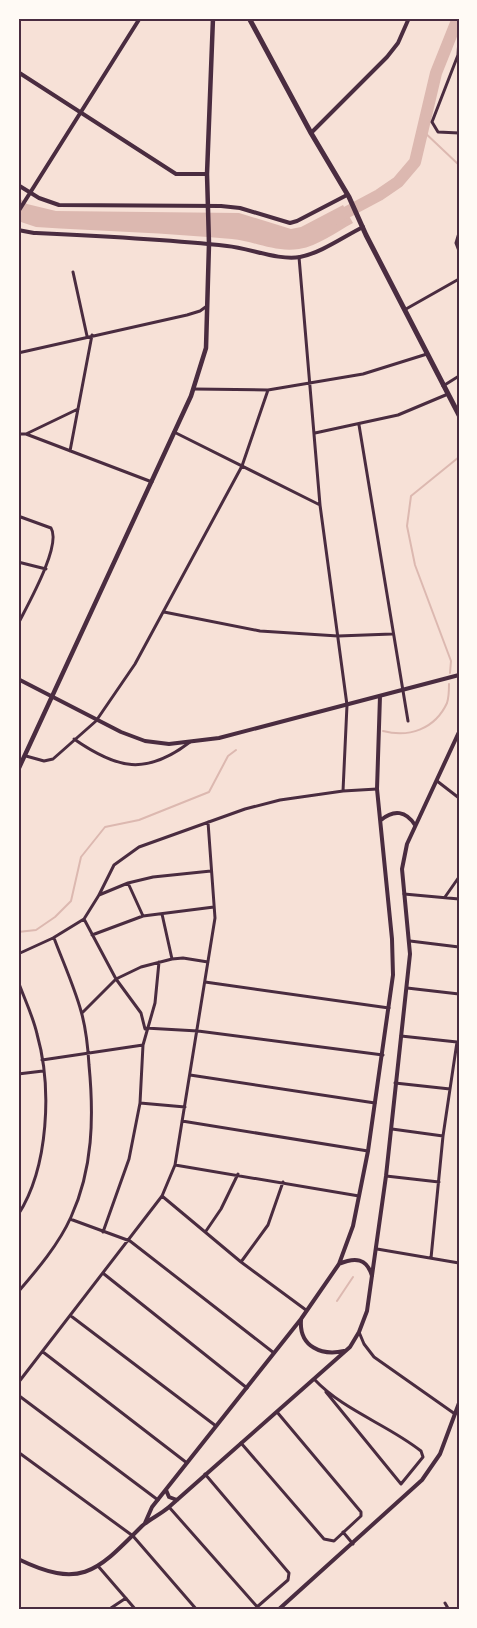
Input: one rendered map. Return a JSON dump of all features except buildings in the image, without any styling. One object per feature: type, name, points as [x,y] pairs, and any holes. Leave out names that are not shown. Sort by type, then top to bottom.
[{"type":"main road","points":[[18,770],[194,389],[206,348],[209,242],[207,174],[213,18]]},
{"type":"main road","points":[[249,18],[311,134],[349,197],[404,310],[459,415]]},
{"type":"street","points":[[311,134],[387,57],[398,43],[409,18]]},
{"type":"street","points":[[18,212],[140,19]]},
{"type":"street","points":[[459,39],[457,44],[459,52],[432,122],[434,129],[438,132],[459,133]]},
{"type":"street","points":[[18,72],[176,174],[207,174]]},
{"type":"street","points":[[18,186],[30,194],[59,205],[240,208],[290,223],[349,197]]},
{"type":"street","points":[[18,230],[34,233],[209,242],[285,257],[299,257],[314,252],[363,227]]},
{"type":"street","points":[[459,233],[456,243],[459,251]]},
{"type":"street","points":[[299,257],[320,505],[347,705],[343,791]]},
{"type":"street","points":[[73,272],[87,336]]},
{"type":"street","points":[[404,310],[459,279]]},
{"type":"street","points":[[18,353],[187,315],[207,306]]},
{"type":"street","points":[[70,451],[93,335]]},
{"type":"street","points":[[194,389],[268,390],[363,374],[427,354]]},
{"type":"street","points":[[443,386],[459,376]]},
{"type":"street","points":[[25,756],[53,759],[96,721],[135,664],[242,466],[268,390]]},
{"type":"street","points":[[314,433],[398,416],[448,394]]},
{"type":"street","points":[[26,434],[78,409]]},
{"type":"street","points":[[358,425],[408,721]]},
{"type":"street","points":[[174,432],[320,505]]},
{"type":"street","points":[[18,434],[26,434],[152,482]]},
{"type":"street","points":[[18,516],[53,531],[46,570],[18,624]]},
{"type":"street","points":[[18,562],[46,570]]},
{"type":"street","points":[[164,612],[260,631],[338,636],[392,634]]},
{"type":"street","points":[[18,679],[96,721],[145,741],[169,744],[219,738],[459,675]]},
{"type":"street","points":[[144,1524],[158,1500],[301,1319],[339,1264],[353,1226],[376,1103],[393,975],[392,939],[378,789],[380,696]]},
{"type":"street","points":[[18,1559],[63,1575],[85,1572],[98,1566],[144,1524],[169,1507],[314,1379],[345,1351],[359,1332],[367,1311],[373,1280],[407,988],[410,941],[402,869],[407,844],[459,732]]},
{"type":"street","points":[[74,739],[97,755],[124,765],[161,760],[176,753],[190,742]]},
{"type":"street","points":[[437,781],[459,798]]},
{"type":"street","points":[[18,954],[53,938],[84,919],[110,872],[122,858],[139,847],[208,822],[280,800],[343,791],[378,789]]},
{"type":"street","points":[[380,809],[389,814]]},
{"type":"street","points":[[381,820],[389,814],[402,813],[415,825]]},
{"type":"street","points":[[18,1383],[130,1241],[162,1196],[175,1165],[215,918],[208,822]]},
{"type":"street","points":[[99,895],[128,883],[153,877],[211,871]]},
{"type":"street","points":[[445,897],[459,877]]},
{"type":"street","points":[[128,883],[143,916]]},
{"type":"street","points":[[404,894],[459,899]]},
{"type":"street","points":[[92,934],[143,916],[214,907]]},
{"type":"street","points":[[162,913],[172,959]]},
{"type":"street","points":[[84,919],[116,979],[141,1013],[146,1028],[140,1103],[129,1159],[104,1232]]},
{"type":"street","points":[[18,1292],[60,1237],[70,1219],[90,1155],[93,1101],[82,1014],[53,938]]},
{"type":"street","points":[[410,941],[459,947]]},
{"type":"street","points":[[82,1014],[116,979],[141,967],[183,958],[207,962]]},
{"type":"street","points":[[146,1028],[155,1003],[159,962]]},
{"type":"street","points":[[18,981],[37,1033],[45,1089],[43,1130],[36,1178],[18,1215]]},
{"type":"street","points":[[205,982],[389,1008]]},
{"type":"street","points":[[407,988],[459,994]]},
{"type":"street","points":[[146,1028],[198,1031],[383,1055]]},
{"type":"street","points":[[401,1036],[458,1042],[443,1136],[431,1257]]},
{"type":"street","points":[[42,1060],[143,1045]]},
{"type":"street","points":[[18,1074],[43,1071]]},
{"type":"street","points":[[190,1075],[376,1103]]},
{"type":"street","points":[[395,1083],[450,1089]]},
{"type":"street","points":[[140,1103],[185,1107]]},
{"type":"street","points":[[183,1121],[368,1151]]},
{"type":"street","points":[[391,1128],[443,1136]]},
{"type":"street","points":[[175,1165],[359,1196]]},
{"type":"street","points":[[206,1231],[221,1209],[238,1174]]},
{"type":"street","points":[[386,1176],[439,1182]]},
{"type":"street","points":[[241,1262],[268,1225],[283,1182]]},
{"type":"street","points":[[162,1196],[241,1262],[306,1310]]},
{"type":"street","points":[[70,1219],[130,1241],[274,1353]]},
{"type":"street","points":[[377,1249],[459,1263]]},
{"type":"street","points":[[339,1264],[350,1260],[363,1262],[369,1268],[373,1280]]},
{"type":"street","points":[[104,1274],[247,1388]]},
{"type":"street","points":[[71,1316],[216,1426]]},
{"type":"street","points":[[301,1319],[301,1330],[309,1344],[321,1352],[345,1351]]},
{"type":"street","points":[[359,1332],[364,1344],[374,1357],[455,1414]]},
{"type":"street","points":[[43,1352],[187,1463]]},
{"type":"street","points":[[314,1379],[401,1484],[423,1457],[421,1451],[326,1392]]},
{"type":"street","points":[[18,1395],[158,1500]]},
{"type":"street","points":[[278,1610],[409,1493],[430,1471],[445,1445],[459,1403]]},
{"type":"street","points":[[241,1443],[324,1539],[334,1541],[361,1516],[361,1512],[277,1412]]},
{"type":"street","points":[[18,1452],[132,1536],[197,1610]]},
{"type":"street","points":[[169,1507],[259,1608],[288,1580],[289,1573],[205,1474]]},
{"type":"street","points":[[166,1490],[169,1497],[177,1500]]},
{"type":"street","points":[[343,1532],[353,1544]]},
{"type":"street","points":[[98,1566],[136,1610]]},
{"type":"street","points":[[108,1610],[126,1598]]},
{"type":"street","points":[[445,1603],[449,1610]]},
{"type":"shaded area","points":[[18,197],[27,204],[56,211],[239,213],[291,229],[301,227],[343,205],[353,223],[313,245],[290,250],[232,239],[36,227],[18,221]]},
{"type":"waterway","points":[[334,219],[398,182],[415,162],[436,73],[458,18]]},
{"type":"waterway","points":[[422,130],[459,165]]},
{"type":"waterway","points":[[450,673],[451,661],[415,565],[407,526],[411,496],[459,457]]},
{"type":"waterway","points":[[383,731],[412,732],[428,725],[436,719],[447,703],[449,684]]},
{"type":"waterway","points":[[18,932],[36,930],[55,917],[71,901],[81,857],[105,827],[139,820],[209,792],[228,756],[236,750]]},
{"type":"waterway","points":[[337,1301],[353,1277]]}]
